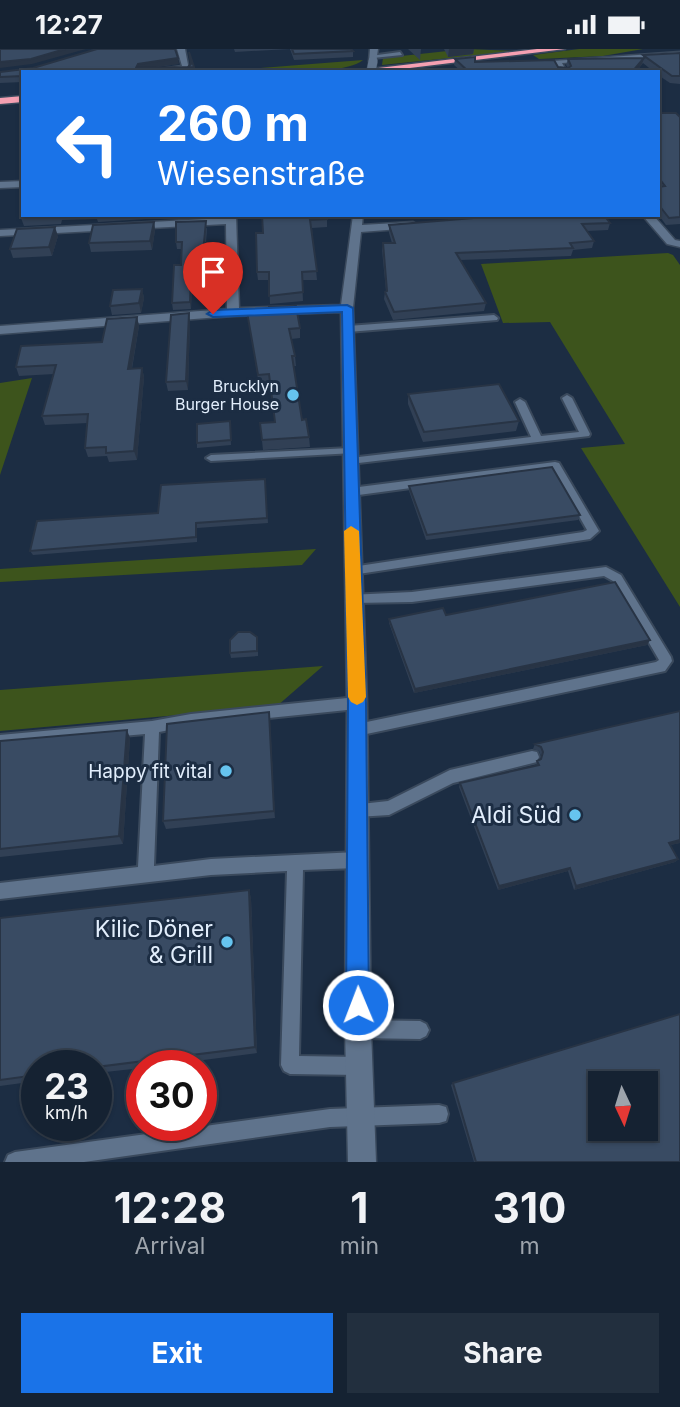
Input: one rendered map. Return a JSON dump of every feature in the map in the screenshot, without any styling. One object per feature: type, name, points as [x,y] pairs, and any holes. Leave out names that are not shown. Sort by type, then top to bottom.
[{"type":"highway","points":[[367,70],[561,49]]},
{"type":"highway","points":[[0,101],[21,99]]},
{"type":"street","points":[[165,70],[186,68],[181,49]]},
{"type":"street","points":[[562,70],[556,61],[678,55]]},
{"type":"street","points":[[0,185],[21,184]]},
{"type":"street","points":[[649,217],[671,242],[680,244]]},
{"type":"street","points":[[0,233],[231,218],[233,312]]},
{"type":"street","points":[[362,1162],[356,860],[357,703],[347,308],[357,222],[425,223]]},
{"type":"street","points":[[0,330],[233,312],[347,308]]},
{"type":"lane","points":[[373,55],[400,54]]},
{"type":"lane","points":[[348,329],[494,318]]},
{"type":"lane","points":[[211,458],[350,456],[585,434],[567,398]]},
{"type":"lane","points":[[520,402],[537,439]]},
{"type":"lane","points":[[351,492],[555,465],[593,531],[586,536],[352,571]]},
{"type":"lane","points":[[353,598],[412,597],[606,571],[617,578],[666,661],[660,667],[357,730]]},
{"type":"lane","points":[[0,740],[152,727],[191,720],[357,703]]},
{"type":"lane","points":[[146,874],[152,727]]},
{"type":"lane","points":[[356,810],[390,808],[450,777],[531,757]]},
{"type":"lane","points":[[0,891],[211,867],[356,860]]},
{"type":"lane","points":[[295,863],[290,1065],[359,1066]]},
{"type":"lane","points":[[358,1029],[420,1030]]},
{"type":"lane","points":[[15,1162],[56,1159],[330,1118],[439,1114]]},
{"type":"green space","points":[[466,49],[516,51],[382,65],[383,58]]},
{"type":"green space","points":[[579,49],[643,49],[603,56],[539,59],[533,55]]},
{"type":"green space","points":[[363,60],[351,66],[327,70],[234,70]]},
{"type":"green space","points":[[668,253],[673,255],[680,265],[680,607],[581,448],[625,444],[550,322],[503,323],[481,264]]},
{"type":"green space","points":[[32,378],[0,475],[0,383]]},
{"type":"green space","points":[[316,549],[302,565],[0,582],[0,569]]},
{"type":"green space","points":[[323,666],[277,706],[0,731],[0,690]]},
{"type":"building","points":[[0,49],[65,49],[31,59],[0,62]]},
{"type":"building","points":[[97,49],[175,49],[178,58],[138,64],[136,68],[188,67],[191,64],[189,52],[194,67],[154,70],[21,70],[21,76],[0,77],[0,72],[33,68]]},
{"type":"building","points":[[292,49],[351,49],[353,51],[294,54]]},
{"type":"building","points":[[680,53],[680,76],[672,76],[643,55]]},
{"type":"building","points":[[475,57],[475,62],[554,60],[558,67],[568,68],[571,66],[568,59],[644,58],[634,70],[467,70],[455,59]]},
{"type":"building","points":[[660,113],[676,113],[680,117],[680,217],[669,218],[660,207],[660,187],[665,186],[660,180]]},
{"type":"building","points":[[262,217],[327,217],[310,220],[317,271],[302,272],[303,292],[269,296],[269,272],[257,272],[256,233],[263,233]]},
{"type":"building","points":[[486,217],[606,217],[610,223],[582,224],[594,241],[570,243],[573,248],[456,253],[486,303],[394,312],[385,292],[383,243],[395,243],[389,225]]},
{"type":"building","points":[[206,221],[204,243],[214,243],[214,276],[191,278],[190,302],[172,303],[174,265],[181,265],[182,242],[176,242],[176,222]]},
{"type":"building","points":[[154,222],[150,241],[89,243],[93,225]]},
{"type":"building","points":[[55,227],[49,247],[10,249],[17,229]]},
{"type":"building","points":[[142,289],[139,303],[110,306],[113,290]]},
{"type":"building","points":[[296,306],[300,328],[289,329],[295,356],[292,356],[302,420],[306,419],[309,437],[262,440],[260,423],[275,422],[269,374],[258,375],[247,312],[269,311],[269,307]]},
{"type":"building","points":[[189,313],[186,381],[166,382],[171,315]]},
{"type":"building","points":[[137,317],[128,369],[142,368],[134,451],[106,453],[106,447],[85,448],[88,414],[42,416],[56,365],[16,367],[21,346],[102,342],[107,319]]},
{"type":"building","points":[[499,384],[519,421],[424,432],[408,394]]},
{"type":"building","points":[[230,421],[231,440],[197,443],[197,424]]},
{"type":"building","points":[[552,467],[580,515],[427,535],[409,486]]},
{"type":"building","points":[[265,479],[267,518],[196,523],[196,537],[30,551],[37,521],[158,513],[161,485]]},
{"type":"building","points":[[615,582],[650,640],[415,689],[389,619],[443,608],[446,615]]},
{"type":"building","points":[[238,632],[250,632],[257,637],[257,651],[230,653],[230,640]]},
{"type":"building","name":"Aldi Süd","points":[[680,711],[680,840],[669,843],[678,859],[576,886],[570,868],[499,886],[460,783],[539,765],[537,761],[541,759],[543,752],[541,747],[535,744]]},
{"type":"building","points":[[269,712],[274,811],[163,821],[167,724]]},
{"type":"building","points":[[127,730],[119,836],[0,849],[0,741]]},
{"type":"building","points":[[249,890],[255,1047],[217,1052],[126,1050],[126,1063],[112,1065],[112,1050],[21,1050],[21,1077],[0,1080],[0,918]]},
{"type":"building","points":[[680,1014],[680,1162],[476,1162],[453,1083]]},
{"type":"slow traffic","points":[[351,531],[357,697]]},
{"type":"place","name":"Brucklyn Burger House","points":[[293,395]]},
{"type":"place","name":"Happy fit vital","points":[[226,771]]},
{"type":"place","name":"Aldi Süd","points":[[575,815]]},
{"type":"place","name":"Kilic Döner & Grill","points":[[227,942]]},
{"type":"route","points":[[213,314],[347,308],[357,703],[358,1005]]}]
